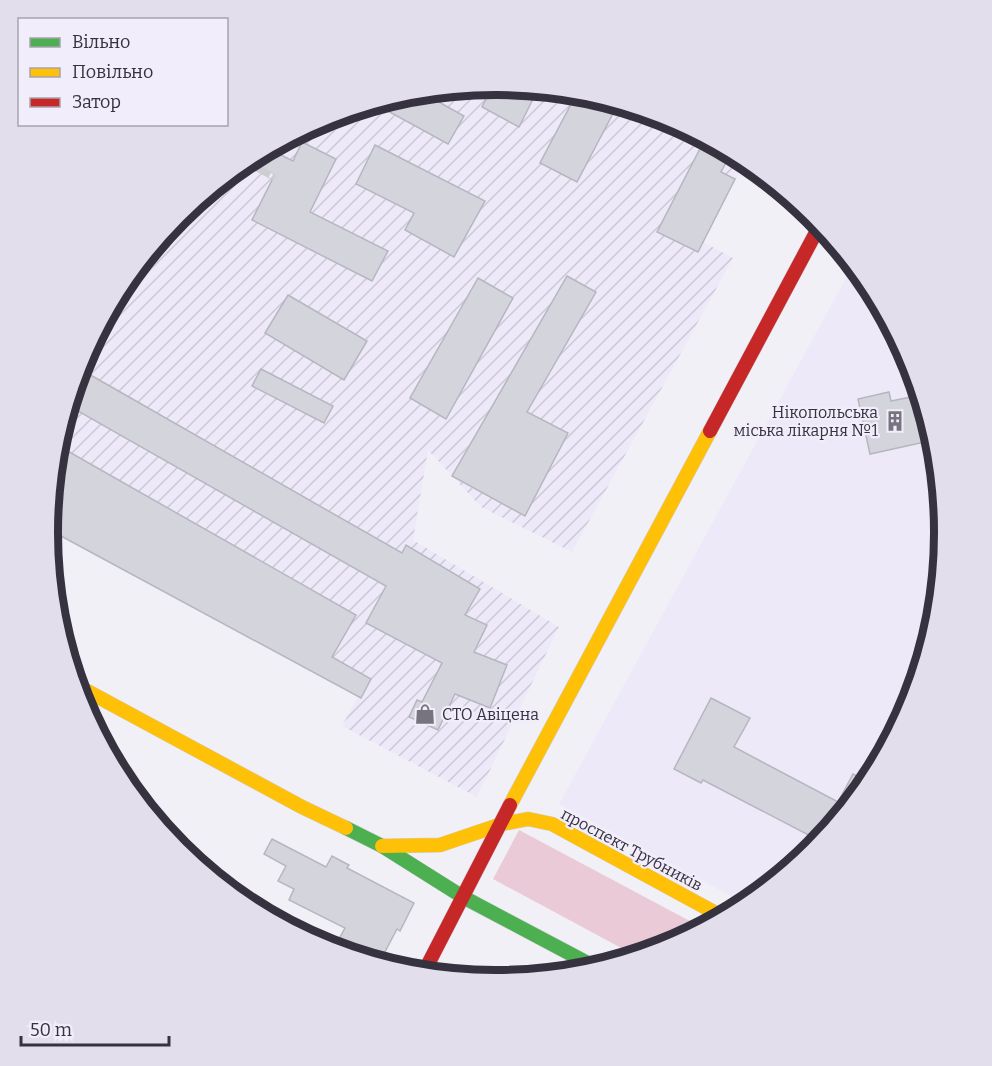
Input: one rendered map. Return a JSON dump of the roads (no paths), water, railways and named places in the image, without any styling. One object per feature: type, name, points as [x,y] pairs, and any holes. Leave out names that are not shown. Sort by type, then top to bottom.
[{"type":"main road","points":[[428,965],[815,234]]},
{"type":"main road","name":"проспект Трубників","points":[[89,692],[302,807],[381,846],[463,897],[584,961]]},
{"type":"main road","name":"проспект Трубників","points":[[381,846],[440,845],[502,824],[528,819],[552,824],[714,912]]},
{"type":"railway","points":[[255,167],[272,176]]},
{"type":"place","name":"Нікопольська міська лікарня №1","points":[[895,421]]},
{"type":"place","name":"СТО Авіцена","points":[[425,714]]}]
